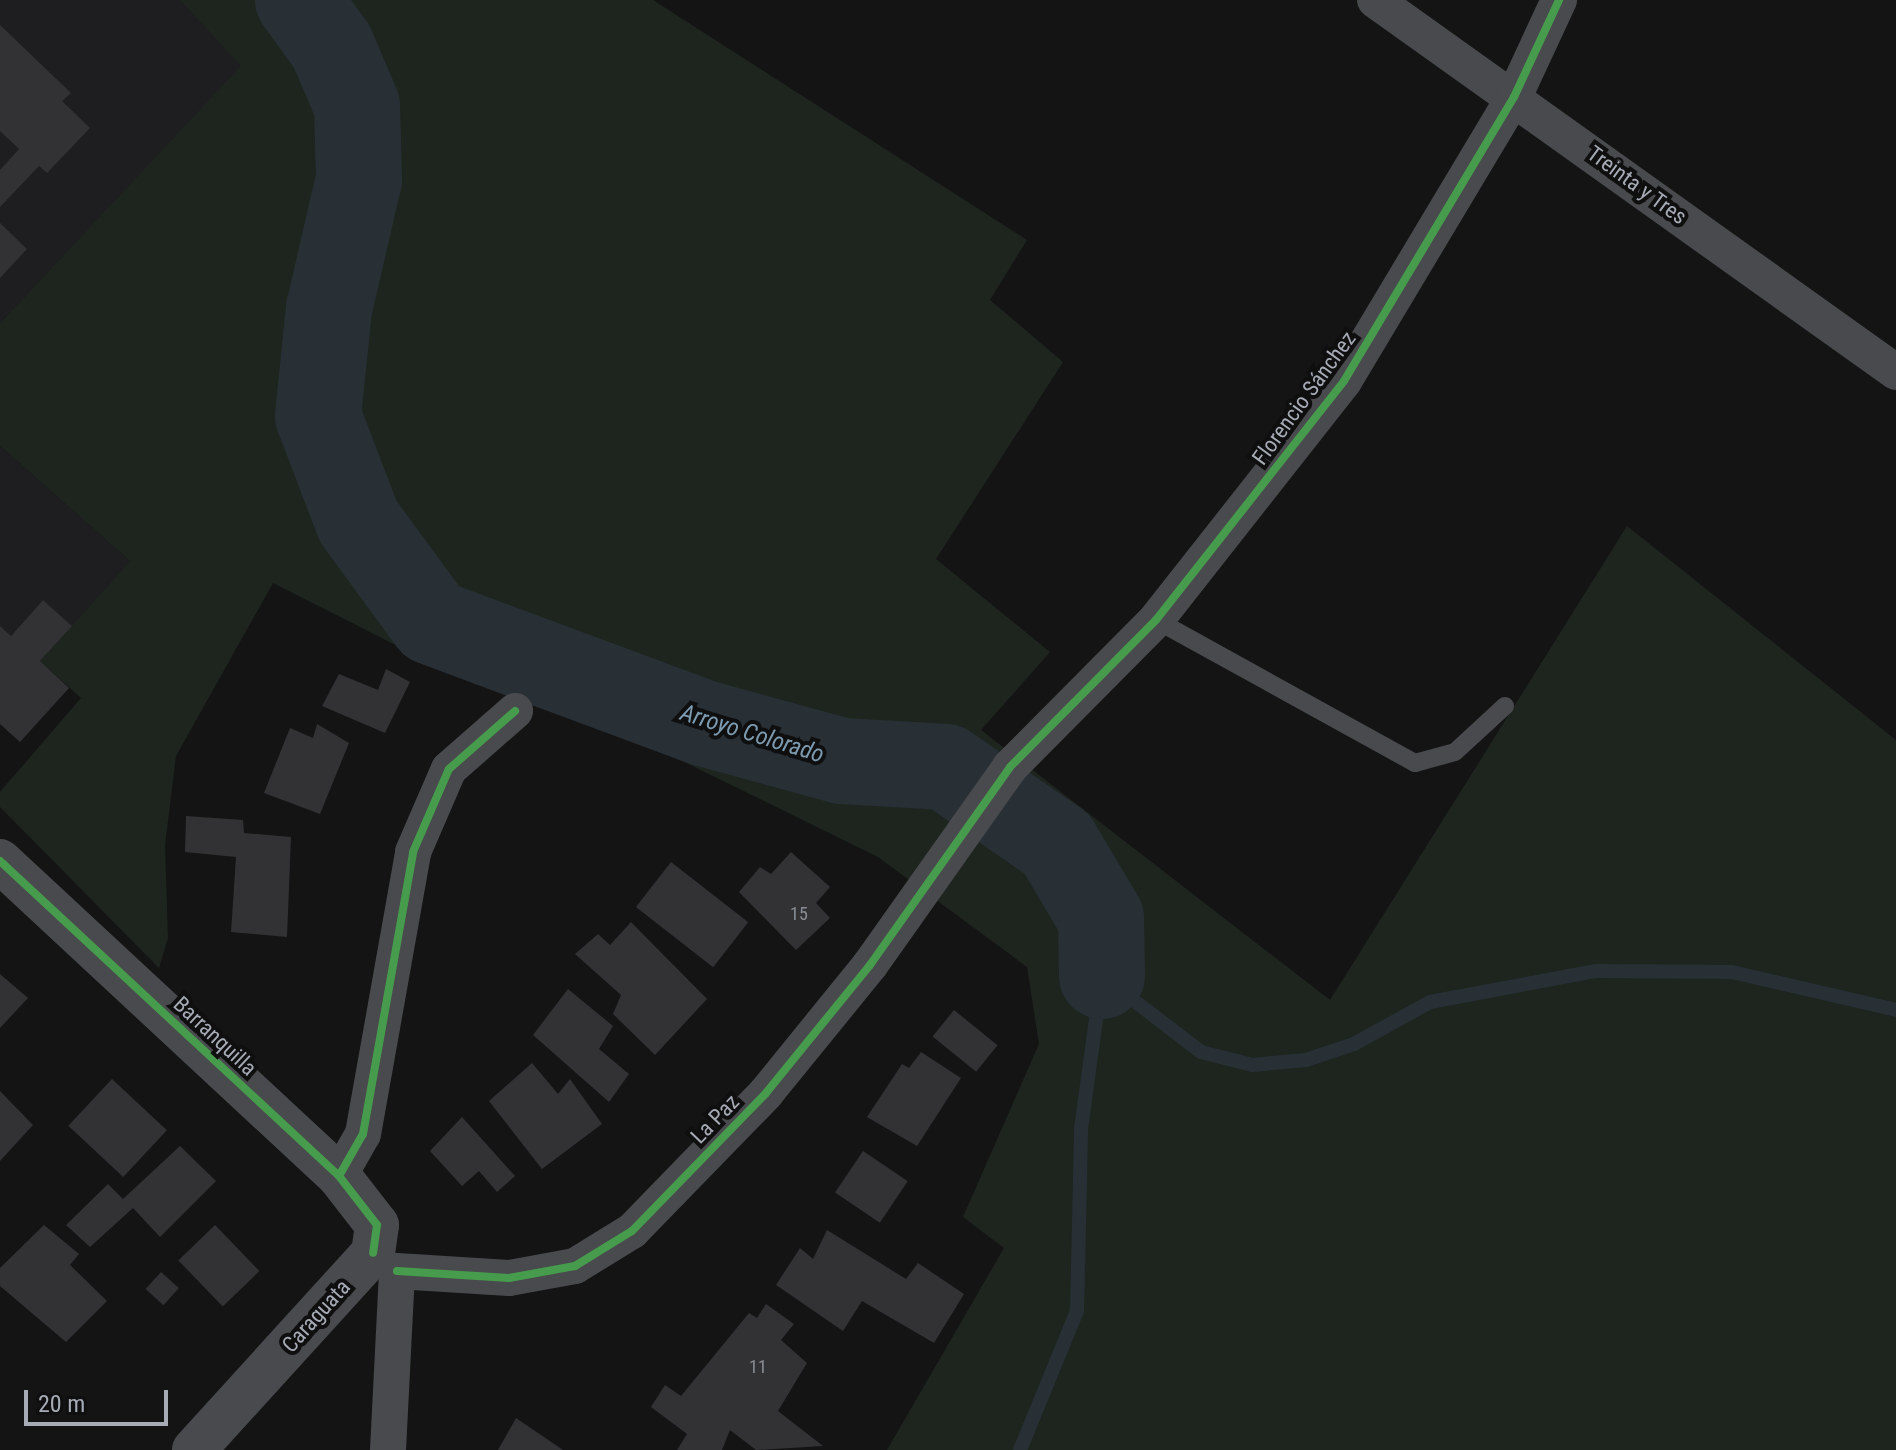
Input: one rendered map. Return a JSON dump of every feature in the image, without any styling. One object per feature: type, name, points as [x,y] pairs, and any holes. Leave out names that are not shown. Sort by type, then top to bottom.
[{"type":"street","name":"Treinta y Tres","points":[[1375,0],[1896,372]]},
{"type":"street","name":"Florencio Sánchez","points":[[1010,767],[1156,620],[1344,381],[1514,97],[1559,0]]},
{"type":"street","points":[[339,1176],[363,1134],[413,852],[449,769],[515,711]]},
{"type":"street","name":"La Paz","points":[[385,1262],[509,1278],[575,1266],[632,1231],[766,1093],[870,965],[1010,767]]},
{"type":"street","name":"Barranquilla","points":[[0,861],[339,1176],[377,1225],[385,1262]]},
{"type":"street","points":[[385,1262],[388,1450]]},
{"type":"street","name":"Caraguata","points":[[194,1450],[385,1262]]},
{"type":"lane","points":[[1156,620],[1415,763],[1455,752],[1505,706]]},
{"type":"shaded area","points":[[0,0],[180,0],[242,66],[0,323]]},
{"type":"shaded area","points":[[180,0],[653,0],[1027,240],[990,300],[1063,362],[936,559],[1050,652],[981,730],[1330,1000],[1627,526],[1896,740],[1896,1450],[887,1450],[1004,1248],[963,1217],[1039,1044],[1027,967],[878,857],[564,703],[453,674],[273,583],[176,756],[165,845],[168,938],[159,968],[0,807],[0,792],[81,698],[40,661],[130,561],[0,446],[0,323],[241,66]]},
{"type":"shaded area","points":[[0,446],[130,561],[72,626],[43,600],[0,648]]},
{"type":"building","points":[[0,25],[71,93],[62,101],[90,128],[47,173],[39,166],[0,207],[0,170],[19,149],[0,131]]},
{"type":"building","points":[[0,223],[27,249],[0,278]]},
{"type":"building","points":[[43,600],[72,626],[40,661],[69,688],[20,742],[0,724],[0,626],[11,636]]},
{"type":"building","points":[[386,669],[410,682],[385,733],[322,706],[339,674],[378,690]]},
{"type":"building","points":[[317,724],[349,743],[320,814],[264,793],[290,728],[313,738]]},
{"type":"building","points":[[186,816],[243,820],[244,833],[291,837],[287,937],[231,932],[236,857],[185,852]]},
{"type":"building","points":[[791,852],[830,887],[816,903],[830,918],[796,950],[739,892],[760,867],[771,874]]},
{"type":"building","points":[[671,862],[748,922],[713,967],[636,907]]},
{"type":"building","points":[[631,922],[707,999],[655,1055],[613,1014],[621,995],[575,954],[598,934],[610,945]]},
{"type":"building","points":[[0,974],[28,998],[0,1028]]},
{"type":"building","points":[[568,989],[613,1026],[599,1049],[629,1074],[609,1102],[533,1035]]},
{"type":"building","points":[[954,1010],[998,1045],[976,1072],[933,1036]]},
{"type":"building","points":[[921,1052],[961,1078],[917,1146],[867,1117],[902,1064],[909,1068]]},
{"type":"building","points":[[532,1063],[558,1094],[570,1079],[602,1124],[542,1169],[489,1101]]},
{"type":"building","points":[[112,1079],[167,1130],[123,1177],[68,1126]]},
{"type":"building","points":[[0,1091],[33,1125],[0,1161]]},
{"type":"building","points":[[462,1117],[515,1176],[497,1192],[479,1171],[462,1186],[430,1151]]},
{"type":"building","points":[[180,1146],[216,1181],[160,1237],[133,1208],[90,1247],[66,1225],[108,1184],[123,1199]]},
{"type":"building","points":[[863,1151],[908,1181],[880,1223],[835,1192]]},
{"type":"building","points":[[44,1225],[79,1254],[70,1265],[107,1301],[66,1342],[0,1286],[0,1268]]},
{"type":"building","points":[[215,1225],[259,1271],[223,1306],[178,1260]]},
{"type":"building","points":[[827,1230],[906,1279],[918,1263],[964,1294],[934,1343],[862,1301],[843,1331],[776,1285],[800,1248],[813,1259]]},
{"type":"building","points":[[161,1272],[179,1288],[163,1305],[146,1289]]},
{"type":"building","points":[[766,1304],[794,1324],[781,1340],[807,1363],[778,1411],[823,1446],[756,1450],[730,1430],[722,1450],[677,1450],[687,1434],[651,1407],[665,1385],[681,1396],[749,1313],[757,1318]]},
{"type":"building","points":[[516,1418],[563,1450],[498,1450]]},
{"type":"waterway","name":"Arroyo Colorado","points":[[298,0],[332,47],[357,106],[359,179],[329,309],[318,416],[358,521],[432,622],[707,724],[842,761],[946,767],[1057,844],[1101,918],[1102,976]]},
{"type":"waterway","points":[[1020,1450],[1077,1311],[1081,1129],[1102,976],[1201,1052],[1252,1065],[1306,1060],[1354,1044],[1430,1002],[1596,971],[1732,972],[1896,1010]]},
{"type":"cycle path","points":[[397,1271],[509,1278],[575,1266],[632,1231],[766,1093],[870,965],[1010,767],[1156,620],[1344,381],[1514,97],[1559,0]]},
{"type":"cycle path","points":[[339,1176],[363,1134],[413,852],[449,769],[515,711]]},
{"type":"cycle path","points":[[0,861],[339,1176],[377,1225],[373,1253]]}]
